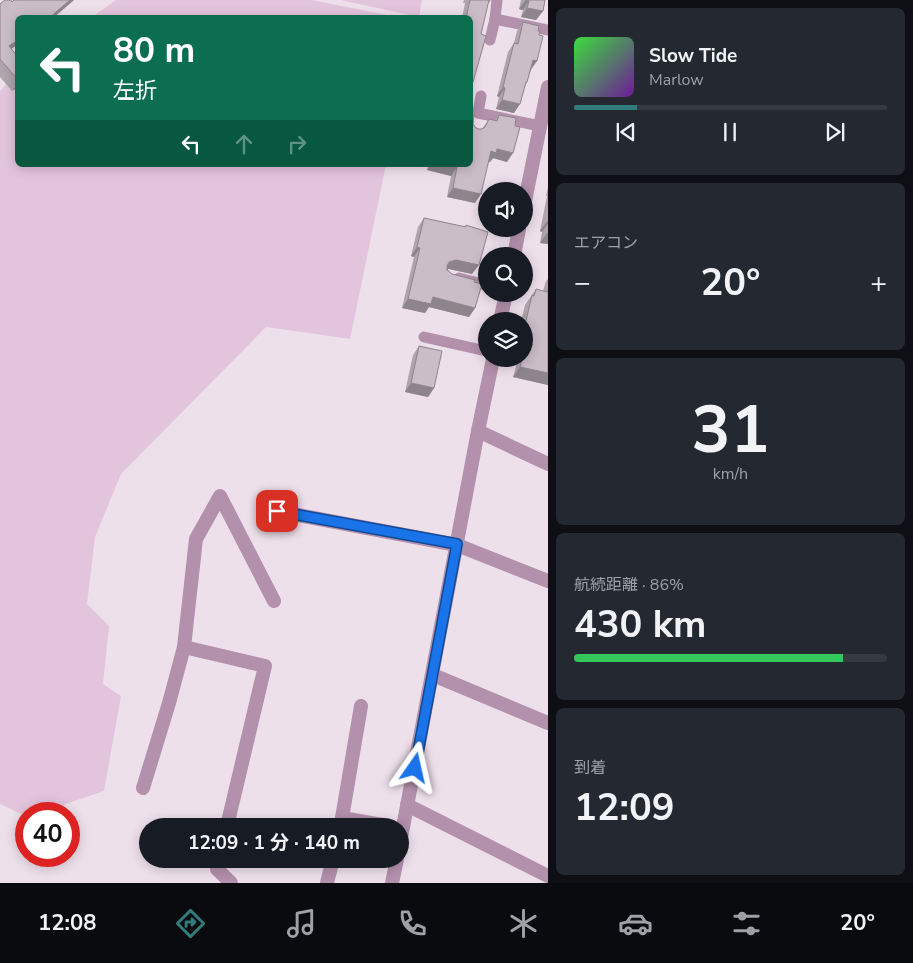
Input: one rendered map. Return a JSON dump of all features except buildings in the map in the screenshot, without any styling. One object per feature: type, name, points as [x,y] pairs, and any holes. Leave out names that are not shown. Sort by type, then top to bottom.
[{"type":"street","points":[[529,182],[547,92]]},
{"type":"street","points":[[404,818],[491,367]]},
{"type":"street","points":[[478,431],[548,464]]},
{"type":"street","points":[[143,788],[169,704],[184,647],[196,539],[220,496],[274,601]]},
{"type":"street","points":[[277,511],[457,544],[548,581]]},
{"type":"street","points":[[184,647],[265,666],[229,818]]},
{"type":"street","points":[[432,675],[548,723]]},
{"type":"street","points":[[342,818],[361,706]]},
{"type":"street","points":[[408,805],[548,876]]},
{"type":"street","points":[[217,868],[231,883]]},
{"type":"street","points":[[327,883],[330,868]]},
{"type":"street","points":[[392,883],[395,868]]},
{"type":"lane","points":[[490,40],[497,0]]},
{"type":"lane","points":[[495,19],[548,30]]},
{"type":"lane","points":[[481,96],[477,117],[540,126]]},
{"type":"lane","points":[[448,276],[478,283]]},
{"type":"lane","points":[[424,337],[478,349]]},
{"type":"shaded area","points":[[116,0],[312,0],[387,15],[95,15]]},
{"type":"shaded area","points":[[340,0],[422,0],[419,15],[410,15]]},
{"type":"shaded area","points":[[15,75],[15,167],[386,167],[350,339],[266,327],[121,474],[95,537],[87,604],[109,626],[103,684],[121,696],[104,791],[71,802],[15,802],[15,811],[0,804],[0,91]]},
{"type":"route","points":[[277,511],[457,544],[415,768]]}]
